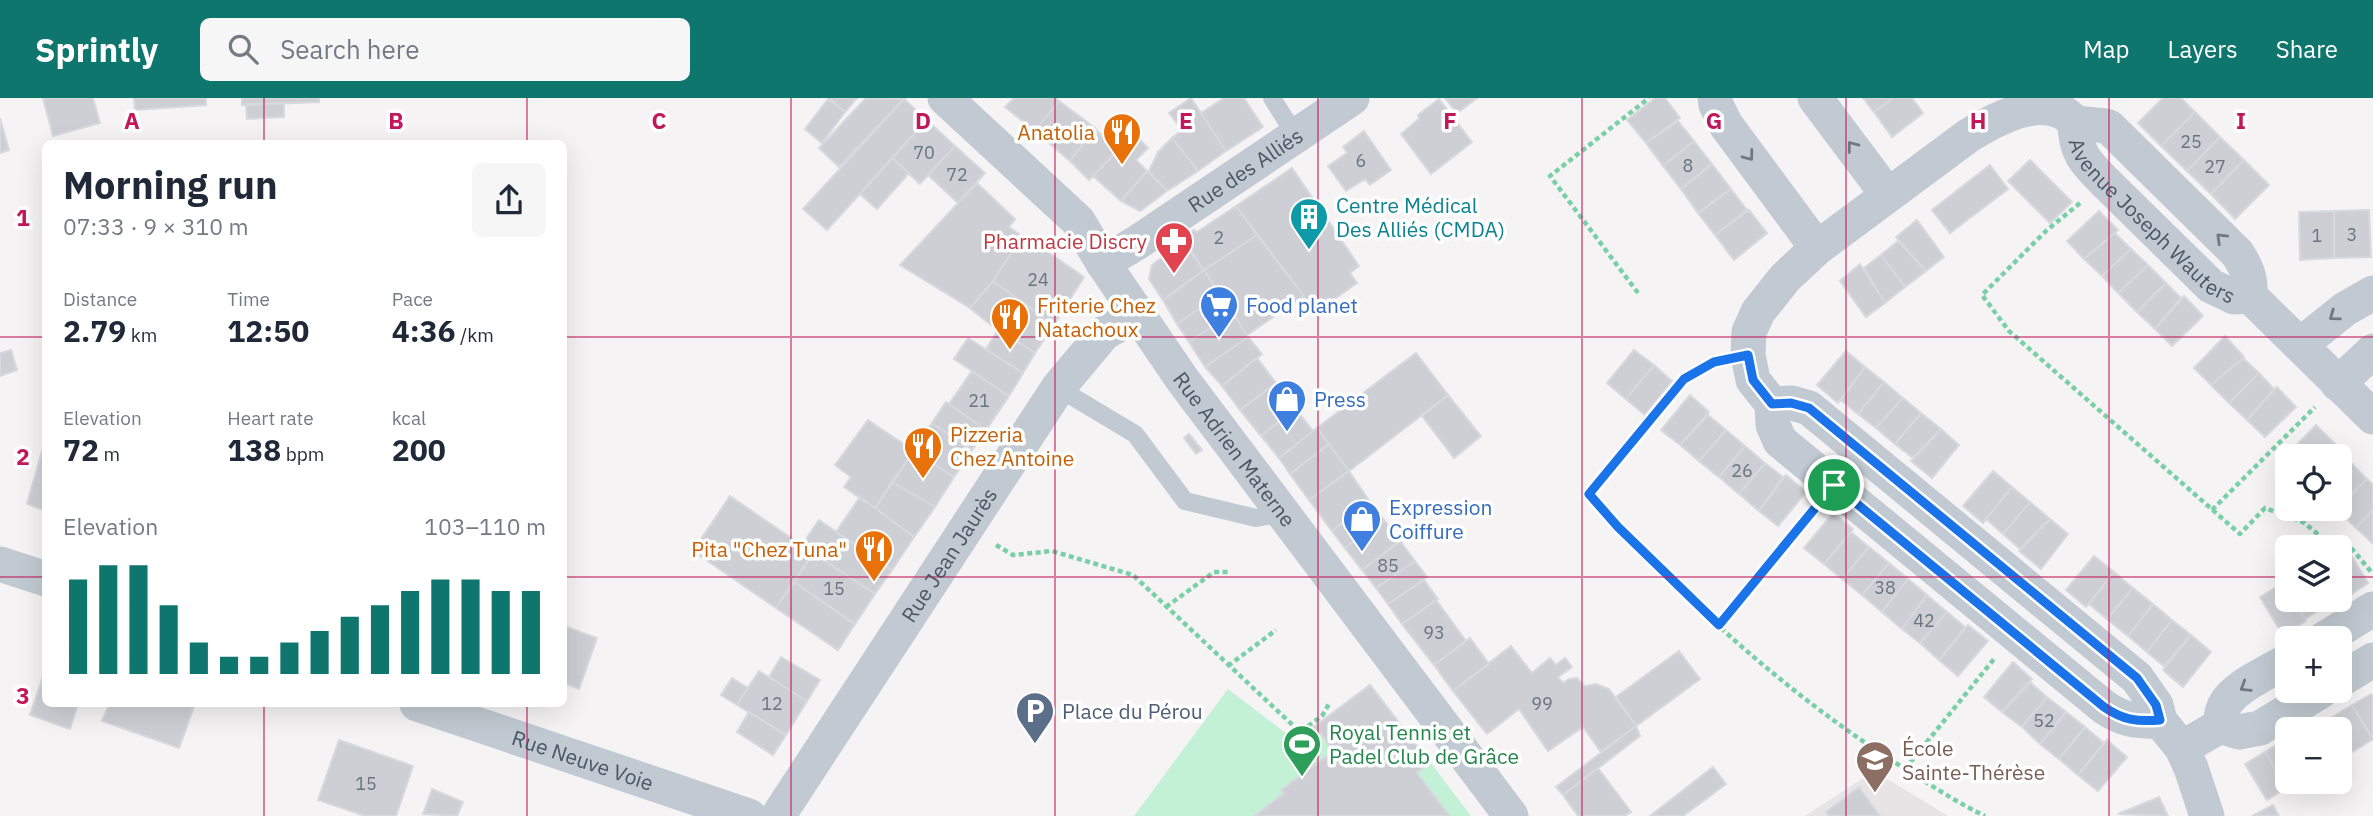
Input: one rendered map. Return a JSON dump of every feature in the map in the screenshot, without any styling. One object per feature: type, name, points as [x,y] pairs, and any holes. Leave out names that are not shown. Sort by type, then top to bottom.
[{"type":"street","name":"Rue Adrien Materne","points":[[945,98],[1078,221],[1182,379],[1511,816]]},
{"type":"street","name":"Rue des Alliés","points":[[1103,262],[1138,242],[1352,98]]},
{"type":"street","points":[[1715,98],[1726,125],[1816,248]]},
{"type":"street","points":[[1815,98],[1887,194]]},
{"type":"street","name":"Avenue Joseph Wauters","points":[[2160,720],[2138,722],[2121,719],[2104,707],[1780,441],[1773,425],[1772,404],[1753,380],[1748,355],[1749,332],[1758,312],[1785,278],[1816,248],[1887,194],[1993,121],[2020,111],[2046,108],[2062,112],[2076,122],[2109,127],[2237,253],[2246,266],[2251,281],[2249,296]]},
{"type":"street","name":"Avenue Joseph Wauters","points":[[2076,122],[2075,141],[2087,164],[2211,286],[2234,298],[2249,296]]},
{"type":"street","points":[[2300,345],[2344,309],[2373,293]]},
{"type":"street","name":"Avenue Joseph Wauters","points":[[2249,296],[2373,417]]},
{"type":"street","name":"Rue Jean Jaurès","points":[[778,816],[1058,388],[1104,333],[1138,314]]},
{"type":"street","points":[[2338,384],[2373,351]]},
{"type":"street","points":[[1772,404],[1791,403],[1809,408],[2137,678],[2156,705],[2160,720],[2182,748],[2207,816]]},
{"type":"street","points":[[0,564],[42,578]]},
{"type":"street","points":[[2345,626],[2373,609]]},
{"type":"street","points":[[2352,673],[2373,660]]},
{"type":"street","points":[[2220,726],[2222,710],[2228,699],[2275,668]]},
{"type":"street","points":[[2182,748],[2220,726],[2239,732],[2260,728],[2301,703]]},
{"type":"street","name":"Rue Neuve Voie","points":[[426,707],[749,816]]},
{"type":"lane","points":[[1272,98],[1296,136]]},
{"type":"lane","points":[[1058,388],[1135,435],[1185,501],[1256,518],[1283,513]]},
{"type":"path","points":[[1638,293],[1550,176],[1649,98]]},
{"type":"path","points":[[2104,181],[2048,230],[1982,295],[2010,331],[2240,534],[2265,508],[2303,522],[2324,539],[2347,543],[2373,574]]},
{"type":"path","points":[[1748,355],[1714,362],[1684,379],[1589,494],[1618,527],[1719,625],[1805,698],[1905,769],[1985,816]]},
{"type":"path","points":[[2212,510],[2338,384]]},
{"type":"path","points":[[1719,625],[1834,485]]},
{"type":"path","points":[[966,526],[1013,555],[1052,551],[1133,575],[1300,732],[1321,716],[1331,702]]},
{"type":"path","points":[[1166,607],[1214,572],[1231,572]]},
{"type":"path","points":[[1228,666],[1276,630]]},
{"type":"path","points":[[1905,769],[2015,634]]},
{"type":"shaded area","name":"École Sainte-Thérèse","points":[[1874,771],[1948,816],[1805,816]]},
{"type":"green space","name":"Royal Tennis et Padel Club de Grâce","points":[[1371,684],[1471,816],[1134,816],[1228,689],[1296,741]]},
{"type":"building","points":[[43,98],[93,98],[100,123],[53,136]]},
{"type":"building","points":[[134,98],[206,98],[206,105],[135,110]]},
{"type":"building","points":[[242,98],[319,98],[319,102],[242,105]]},
{"type":"building","points":[[829,98],[857,98],[845,112]]},
{"type":"building","points":[[866,98],[904,99],[839,167],[819,148]]},
{"type":"building","points":[[1014,98],[1055,98],[1059,101],[1035,131],[1005,107]]},
{"type":"building","points":[[1191,98],[1226,151],[1198,171],[1172,138],[1182,130],[1169,113]]},
{"type":"building","points":[[1224,98],[1244,98],[1263,127],[1226,151],[1201,113]]},
{"type":"building","points":[[1445,98],[1477,98],[1457,113]]},
{"type":"building","points":[[1655,98],[1665,98],[1680,118],[1646,143],[1627,120]]},
{"type":"building","points":[[1863,98],[1893,98],[1874,112]]},
{"type":"building","points":[[1893,98],[1912,98],[1923,113],[1892,137],[1874,112]]},
{"type":"building","points":[[2163,98],[2181,98],[2195,112],[2161,146],[2138,123]]},
{"type":"building","points":[[828,99],[845,112],[822,143],[805,129]]},
{"type":"building","points":[[904,99],[927,120],[827,230],[803,209]]},
{"type":"building","points":[[1439,99],[1472,142],[1431,174],[1401,134],[1419,119],[1418,115]]},
{"type":"building","points":[[1059,101],[1095,128],[1070,161],[1035,131]]},
{"type":"building","points":[[284,103],[284,117],[247,119],[246,104]]},
{"type":"building","points":[[2195,112],[2220,137],[2187,171],[2161,146]]},
{"type":"building","points":[[0,118],[9,150],[0,153]]},
{"type":"building","points":[[927,120],[955,146],[920,184],[892,158]]},
{"type":"building","points":[[1678,121],[1694,141],[1663,166],[1646,143]]},
{"type":"building","points":[[1095,128],[1116,152],[1089,180],[1070,161]]},
{"type":"building","points":[[1364,131],[1391,170],[1370,185],[1365,179],[1346,191],[1328,166],[1347,153],[1343,147]]},
{"type":"building","name":"Anatolia","points":[[1134,134],[1148,148],[1136,160],[1147,171],[1121,201],[1093,176]]},
{"type":"building","points":[[2220,137],[2244,160],[2211,194],[2187,171]]},
{"type":"building","points":[[1172,138],[1198,171],[1167,191],[1149,171],[1158,152]]},
{"type":"building","points":[[1694,141],[1712,164],[1681,189],[1663,166]]},
{"type":"building","points":[[955,146],[985,173],[958,203],[928,175]]},
{"type":"building","points":[[892,158],[909,173],[877,209],[860,194]]},
{"type":"building","points":[[2030,160],[2072,202],[2050,223],[2008,181]]},
{"type":"building","points":[[2244,160],[2269,185],[2235,219],[2211,194]]},
{"type":"building","points":[[1712,164],[1731,189],[1698,213],[1681,189]]},
{"type":"building","points":[[1990,165],[2008,189],[1950,233],[1932,210]]},
{"type":"building","name":"Centre Médical Des Alliés (CMDA)","points":[[1292,168],[1359,266],[1350,273],[1357,283],[1316,312],[1236,206]]},
{"type":"building","points":[[1147,171],[1167,191],[1140,211],[1121,201]]},
{"type":"building","points":[[977,183],[1015,219],[1009,227],[1022,236],[993,281],[970,308],[900,265]]},
{"type":"building","points":[[1731,189],[1747,210],[1715,235],[1698,213]]},
{"type":"building","points":[[1236,206],[1257,235],[1204,270],[1181,239],[1194,230],[1197,232]]},
{"type":"building","points":[[1749,210],[1767,233],[1734,260],[1715,235]]},
{"type":"building","points":[[2369,210],[2371,257],[2334,258],[2334,211]]},
{"type":"building","points":[[2099,211],[2118,230],[2084,259],[2067,241]]},
{"type":"building","points":[[2334,211],[2334,258],[2300,260],[2299,212]]},
{"type":"building","points":[[1917,220],[1944,257],[1926,271],[1896,237]]},
{"type":"building","points":[[2115,233],[2131,249],[2102,276],[2084,259]]},
{"type":"building","points":[[1023,235],[1084,277],[1054,325],[993,281]]},
{"type":"building","points":[[1257,235],[1304,296],[1247,335],[1204,270]]},
{"type":"building","name":"Pharmacie Discry","points":[[1184,241],[1204,270],[1163,300],[1149,279],[1152,265]]},
{"type":"building","points":[[1898,241],[1926,271],[1905,287],[1881,255]]},
{"type":"building","points":[[2131,249],[2148,265],[2118,293],[2102,276]]},
{"type":"building","points":[[1881,255],[1905,287],[1885,303],[1864,268]]},
{"type":"building","points":[[1860,264],[1885,303],[1866,317],[1840,281]]},
{"type":"building","points":[[2148,265],[2166,283],[2137,312],[2118,293]]},
{"type":"building","points":[[1204,270],[1220,295],[1177,324],[1163,300]]},
{"type":"building","points":[[993,281],[1054,325],[1035,353],[970,308]]},
{"type":"building","points":[[2166,283],[2181,298],[2155,329],[2137,312]]},
{"type":"building","points":[[1220,295],[1233,313],[1189,342],[1177,324]]},
{"type":"building","points":[[2184,296],[2203,316],[2172,346],[2155,329]]},
{"type":"building","name":"Food planet","points":[[1233,313],[1248,337],[1205,367],[1189,342]]},
{"type":"building","name":"Friterie Chez Natachoux","points":[[998,330],[1035,353],[1023,373],[986,349]]},
{"type":"building","points":[[2225,336],[2244,357],[2211,385],[2194,368]]},
{"type":"building","points":[[1248,337],[1262,354],[1222,386],[1205,367]]},
{"type":"building","points":[[968,338],[1023,373],[1009,396],[954,359]]},
{"type":"building","points":[[11,350],[17,370],[0,376],[0,353]]},
{"type":"building","points":[[1634,350],[1654,365],[1626,399],[1607,383]]},
{"type":"building","points":[[1846,351],[1865,367],[1838,403],[1817,385]]},
{"type":"building","points":[[1416,353],[1448,395],[1349,471],[1317,428]]},
{"type":"building","points":[[1257,358],[1276,383],[1240,410],[1222,386]]},
{"type":"building","points":[[2243,358],[2259,373],[2229,403],[2211,385]]},
{"type":"building","points":[[1654,365],[1672,381],[1645,415],[1626,399]]},
{"type":"building","points":[[1865,367],[1884,382],[1858,414],[1841,400]]},
{"type":"building","points":[[972,371],[1009,396],[986,430],[949,404]]},
{"type":"building","points":[[2259,373],[2274,389],[2247,420],[2229,403]]},
{"type":"building","points":[[1884,382],[1903,398],[1876,428],[1858,414]]},
{"type":"building","points":[[1276,383],[1295,408],[1261,436],[1240,410]]},
{"type":"building","points":[[2277,387],[2296,407],[2265,437],[2247,420]]},
{"type":"building","points":[[1448,395],[1481,436],[1454,458],[1422,416]]},
{"type":"building","points":[[1690,395],[1709,412],[1680,445],[1661,430]]},
{"type":"building","points":[[1903,398],[1921,413],[1895,444],[1876,428]]},
{"type":"building","points":[[946,402],[986,430],[972,450],[932,423]]},
{"type":"building","name":"Press","points":[[1295,408],[1313,431],[1279,458],[1261,436]]},
{"type":"building","points":[[1921,413],[1941,429],[1913,458],[1895,444]]},
{"type":"building","points":[[1708,415],[1726,430],[1699,461],[1680,445]]},
{"type":"building","points":[[868,420],[914,451],[875,508],[844,487],[851,477],[835,465]]},
{"type":"building","points":[[932,423],[972,450],[954,477],[914,451]]},
{"type":"building","points":[[2316,425],[2335,444],[2298,444]]},
{"type":"building","points":[[1317,428],[1329,444],[1290,474],[1279,458]]},
{"type":"building","points":[[1941,429],[1959,445],[1932,478],[1911,461]]},
{"type":"building","points":[[1726,430],[1745,446],[1719,477],[1699,461]]},
{"type":"building","points":[[1189,434],[1202,450],[1196,454],[1184,438]]},
{"type":"building","points":[[1329,444],[1349,471],[1309,500],[1290,474]]},
{"type":"building","points":[[1745,446],[1765,463],[1739,494],[1719,477]]},
{"type":"building","points":[[42,451],[42,510],[27,504]]},
{"type":"building","name":"Pizzeria Chez Antoine","points":[[914,451],[954,477],[935,507],[892,482]]},
{"type":"building","points":[[1765,463],[1783,477],[1759,511],[1739,494]]},
{"type":"building","points":[[2352,464],[2367,479],[2352,495]]},
{"type":"building","points":[[1349,471],[1370,502],[1332,531],[1309,500]]},
{"type":"building","points":[[1993,471],[2012,487],[1983,523],[1963,506]]},
{"type":"building","points":[[1786,475],[1806,492],[1778,526],[1759,511]]},
{"type":"building","points":[[2367,479],[2373,485],[2373,510],[2356,528],[2349,521],[2352,521],[2352,494]]},
{"type":"building","points":[[892,482],[935,507],[914,537],[875,508]]},
{"type":"building","points":[[2012,487],[2030,502],[2003,534],[1986,519]]},
{"type":"building","points":[[730,496],[813,553],[776,608],[693,551]]},
{"type":"building","points":[[860,497],[914,537],[892,570],[836,532]]},
{"type":"building","points":[[1370,502],[1384,520],[1345,548],[1332,531]]},
{"type":"building","points":[[2030,502],[2050,519],[2020,549],[2003,534]]},
{"type":"building","points":[[2373,510],[2373,544],[2356,528]]},
{"type":"building","points":[[1833,513],[1853,529],[1824,564],[1804,548]]},
{"type":"building","points":[[2050,519],[2068,534],[2041,569],[2019,551]]},
{"type":"building","points":[[819,520],[892,570],[875,594],[802,545]]},
{"type":"building","points":[[1384,520],[1400,541],[1362,570],[1345,548]]},
{"type":"building","points":[[1851,532],[1869,547],[1842,579],[1824,564]]},
{"type":"building","points":[[1400,541],[1415,561],[1376,588],[1362,570]]},
{"type":"building","points":[[1869,547],[1889,563],[1862,595],[1842,579]]},
{"type":"building","points":[[813,553],[875,594],[855,624],[794,582]]},
{"type":"building","points":[[2094,556],[2114,572],[2086,607],[2066,590]]},
{"type":"building","points":[[2352,557],[2368,583],[2352,594]]},
{"type":"building","points":[[1415,561],[1427,577],[1388,604],[1376,588]]},
{"type":"building","points":[[1889,563],[1908,579],[1882,612],[1862,595]]},
{"type":"building","points":[[2114,572],[2133,588],[2107,619],[2089,604]]},
{"type":"building","points":[[1908,579],[1927,595],[1902,629],[1882,612]]},
{"type":"building","points":[[1424,580],[1438,599],[1402,624],[1388,604]]},
{"type":"building","points":[[794,582],[855,624],[838,650],[776,608]]},
{"type":"building","points":[[2133,588],[2153,604],[2128,636],[2107,619]]},
{"type":"building","points":[[2275,588],[2275,612],[2300,612],[2306,621],[2298,626],[2278,626],[2260,597]]},
{"type":"building","points":[[1927,595],[1947,612],[1920,643],[1902,629]]},
{"type":"building","points":[[1436,600],[1466,641],[1434,665],[1402,624]]},
{"type":"building","points":[[2153,604],[2172,620],[2147,652],[2128,636]]},
{"type":"building","points":[[1947,612],[1965,627],[1939,660],[1920,643]]},
{"type":"building","points":[[2301,612],[2316,612],[2305,619]]},
{"type":"building","points":[[2172,620],[2191,635],[2164,666],[2147,652]]},
{"type":"building","points":[[1968,625],[1988,641],[1958,676],[1939,660]]},
{"type":"building","points":[[567,627],[597,638],[579,689],[567,684]]},
{"type":"building","points":[[2191,635],[2211,652],[2183,687],[2163,670]]},
{"type":"building","points":[[1470,638],[1489,664],[1453,691],[1434,665]]},
{"type":"building","points":[[1511,646],[1532,673],[1550,658],[1556,665],[1565,658],[1572,667],[1558,677],[1563,683],[1577,678],[1585,686],[1596,684],[1609,689],[1636,726],[1601,752],[1583,727],[1548,751],[1519,709],[1487,734],[1453,691]]},
{"type":"building","points":[[1679,651],[1700,679],[1636,726],[1616,697]]},
{"type":"building","points":[[781,657],[820,680],[807,701],[769,677]]},
{"type":"building","points":[[2013,662],[2032,679],[2002,712],[1984,697]]},
{"type":"building","points":[[759,671],[807,701],[786,735],[737,705]]},
{"type":"building","points":[[732,678],[748,688],[737,705],[721,695]]},
{"type":"building","points":[[42,680],[42,707],[77,707],[70,729],[30,715]]},
{"type":"building","points":[[2030,682],[2047,697],[2022,727],[2002,712]]},
{"type":"building","points":[[1370,685],[1430,763],[1417,773],[1450,816],[1254,816],[1284,793],[1281,790],[1333,751],[1321,734],[1301,749],[1295,741]]},
{"type":"building","points":[[2371,694],[2373,697],[2373,739],[2352,705]]},
{"type":"building","points":[[2047,697],[2066,712],[2040,744],[2022,727]]},
{"type":"building","points":[[2352,705],[2373,739],[2352,752],[2352,717],[2333,717]]},
{"type":"building","points":[[108,707],[194,707],[179,748],[102,721]]},
{"type":"building","points":[[749,712],[786,735],[773,755],[737,732]]},
{"type":"building","points":[[2066,712],[2085,727],[2059,759],[2040,744]]},
{"type":"building","points":[[1636,726],[1640,736],[1563,795],[1556,787]]},
{"type":"building","points":[[2085,727],[2104,743],[2078,775],[2059,759]]},
{"type":"building","points":[[339,740],[413,766],[396,816],[365,816],[318,800]]},
{"type":"building","points":[[2107,740],[2127,757],[2098,791],[2078,775]]},
{"type":"building","points":[[2275,746],[2275,769],[2265,752]]},
{"type":"building","points":[[2265,752],[2275,769],[2276,794],[2267,800],[2245,764]]},
{"type":"building","points":[[1713,767],[1726,784],[1683,816],[1650,816]]},
{"type":"building","points":[[1598,768],[1631,812],[1625,816],[1578,816],[1563,795]]},
{"type":"building","points":[[1859,787],[1880,816],[1829,816],[1826,812]]},
{"type":"building","points":[[432,789],[463,802],[457,816],[423,814]]},
{"type":"building","points":[[2159,797],[2168,816],[2118,814]]},
{"type":"building","points":[[2273,805],[2279,816],[2252,816]]},
{"type":"place","name":"Anatolia","points":[[1122,166]]},
{"type":"place","name":"Centre Médical Des Alliés (CMDA)","points":[[1309,251]]},
{"type":"place","name":"Pharmacie Discry","points":[[1174,275]]},
{"type":"place","name":"Food planet","points":[[1219,339]]},
{"type":"place","name":"Friterie Chez Natachoux","points":[[1010,351]]},
{"type":"place","name":"Press","points":[[1287,433]]},
{"type":"place","name":"Pizzeria Chez Antoine","points":[[923,480]]},
{"type":"place","name":"Expression Coiffure","points":[[1362,553]]},
{"type":"place","name":"Pita \"Chez Tuna\"","points":[[874,583]]},
{"type":"place","name":"Place du Pérou","points":[[1035,745]]},
{"type":"place","name":"Royal Tennis et Padel Club de Grâce","points":[[1302,778]]},
{"type":"place","name":"École Sainte-Thérèse","points":[[1875,794]]},
{"type":"route","points":[[1748,355],[1753,380],[1772,404],[1791,403],[1809,408],[2137,678],[2156,705],[2160,720],[2138,722],[2121,719],[2104,707],[1834,485],[1719,625],[1618,527],[1589,494],[1684,379],[1714,362],[1748,355]]}]
